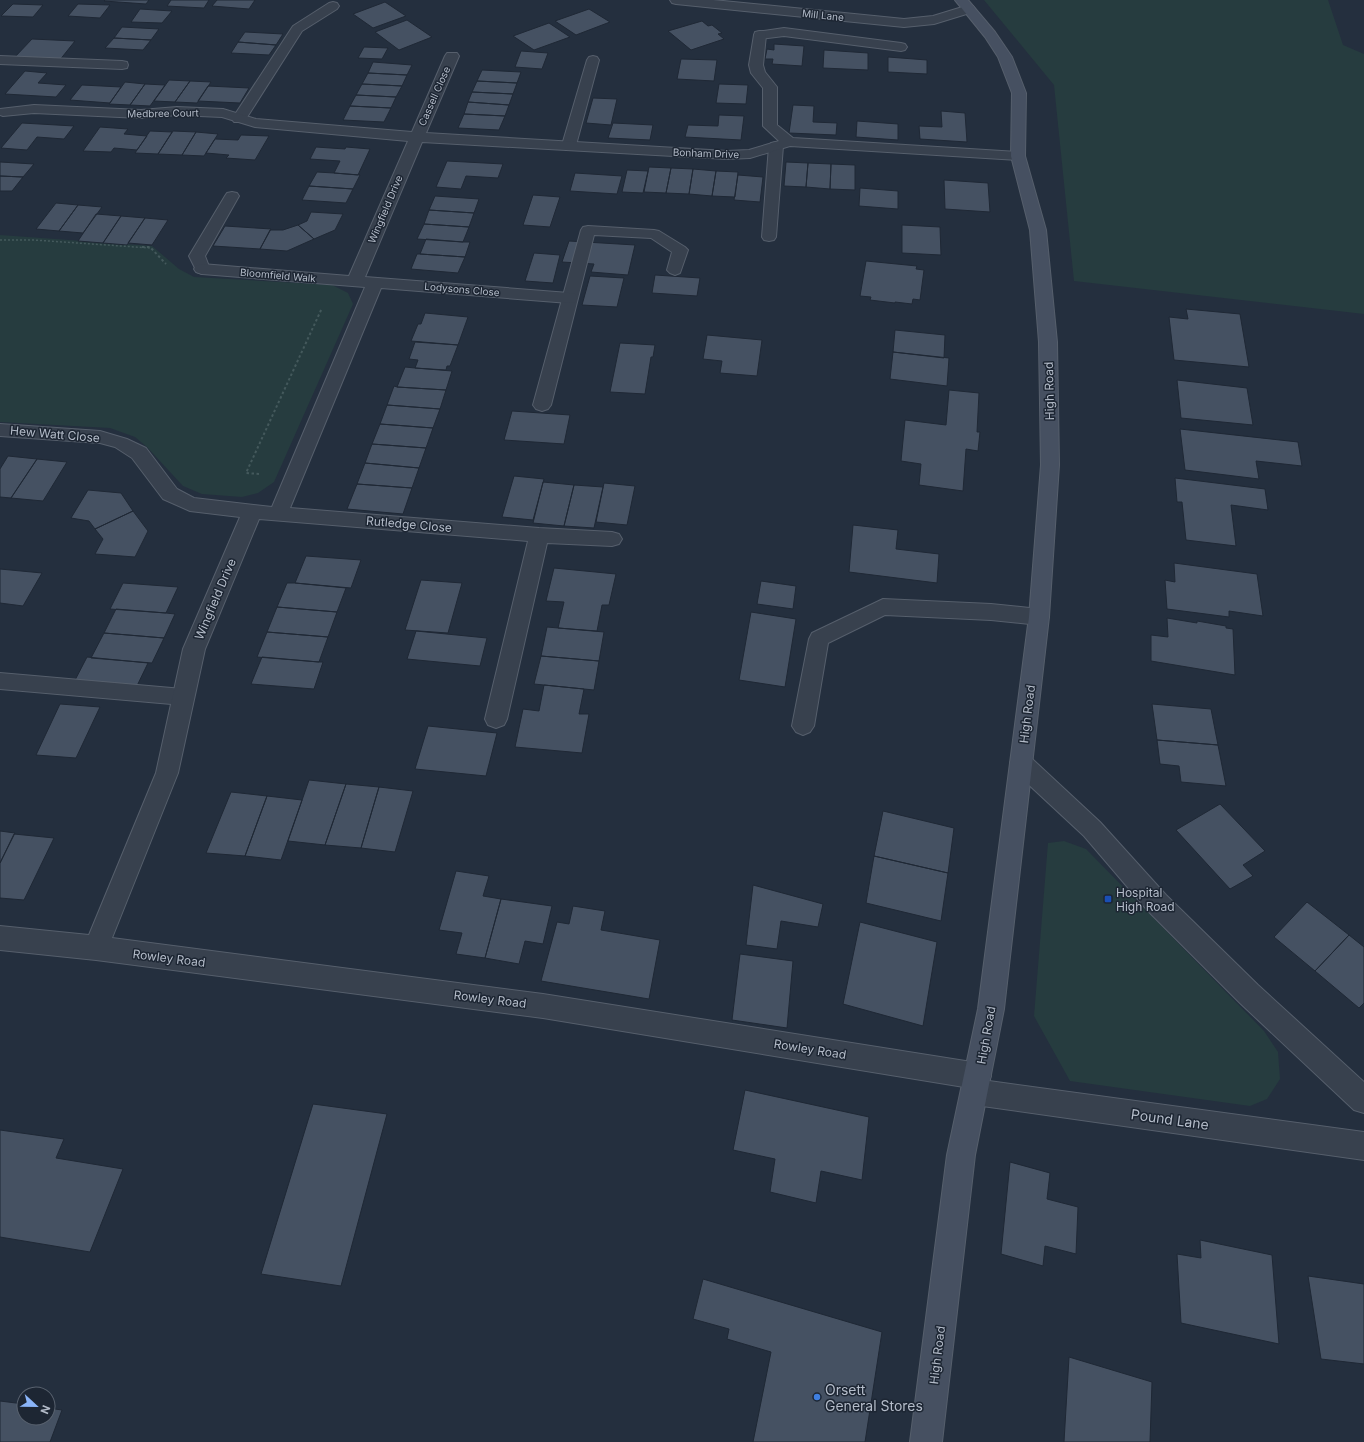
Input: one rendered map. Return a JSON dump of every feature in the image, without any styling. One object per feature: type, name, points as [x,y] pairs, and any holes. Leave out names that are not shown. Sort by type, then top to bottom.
[{"type":"main road","name":"High Road","points":[[926,1442],[961,1155],[977,1084],[991,1009],[1039,617],[1050,465],[1048,342],[1038,230],[1018,156],[1019,93],[1005,58],[990,35],[965,5]]},
{"type":"street","name":"Mill Lane","points":[[676,0],[904,23],[934,20],[965,5]]},
{"type":"street","points":[[760,35],[756,65],[758,74],[770,87],[770,126],[783,144]]},
{"type":"street","name":"Cassell Close","points":[[416,137],[452,56]]},
{"type":"street","name":"Medbree Court","points":[[1,112],[34,109],[141,114],[177,111],[223,113],[255,124],[416,137]]},
{"type":"street","name":"Bonham Drive","points":[[416,137],[727,155],[750,154],[783,144],[1018,156]]},
{"type":"street","name":"Wingfield Drive","points":[[278,514],[294,476],[416,137]]},
{"type":"street","name":"Bloomfield Walk","points":[[202,269],[365,282]]},
{"type":"street","name":"Lodysons Close","points":[[365,282],[569,298]]},
{"type":"street","name":"Hew Watt Close","points":[[0,430],[100,437],[121,443],[139,453],[170,494],[190,504],[252,512]]},
{"type":"street","points":[[252,512],[278,514]]},
{"type":"street","name":"Wingfield Drive","points":[[96,948],[167,773],[194,649],[252,512]]},
{"type":"street","name":"Rutledge Close","points":[[278,514],[539,535],[612,539]]},
{"type":"street","points":[[496,719],[539,535]]},
{"type":"street","points":[[1021,763],[1092,829],[1157,903],[1249,994],[1364,1100]]},
{"type":"street","name":"Rowley Road","points":[[0,938],[96,948],[543,1006],[977,1084]]},
{"type":"street","name":"Pound Lane","points":[[977,1084],[1364,1146]]},
{"type":"lane","points":[[239,119],[297,29],[333,6]]},
{"type":"lane","points":[[760,35],[784,32],[901,47]]},
{"type":"lane","points":[[0,60],[122,65]]},
{"type":"lane","points":[[569,145],[593,60]]},
{"type":"lane","points":[[769,237],[783,144]]},
{"type":"lane","points":[[202,269],[196,256],[232,196]]},
{"type":"lane","points":[[542,405],[588,230],[654,234],[680,250],[675,270]]},
{"type":"lane","points":[[803,726],[819,638],[883,607],[991,612],[1039,617]]},
{"type":"lane","points":[[0,681],[183,698]]},
{"type":"path","points":[[294,476],[246,473],[324,304]]},
{"type":"green space","points":[[984,0],[1328,0],[1343,45],[1364,54],[1364,314],[1074,281],[1054,85]]},
{"type":"green space","points":[[0,235],[152,246],[179,269],[194,277],[332,285],[348,293],[353,304],[274,482],[258,493],[242,497],[202,494],[183,486],[147,447],[135,437],[110,428],[0,422]]},
{"type":"green space","points":[[1064,841],[1086,849],[1264,1031],[1278,1052],[1280,1079],[1267,1099],[1250,1106],[1070,1081],[1034,1016],[1048,843]]},
{"type":"building","points":[[149,0],[146,4],[104,1]]},
{"type":"building","points":[[171,0],[209,0],[204,8],[167,6]]},
{"type":"building","points":[[217,0],[255,0],[249,9],[212,6]]},
{"type":"building","points":[[385,2],[406,16],[373,28],[353,14]]},
{"type":"building","points":[[13,4],[43,5],[33,17],[1,16]]},
{"type":"building","points":[[78,4],[110,5],[100,18],[68,16]]},
{"type":"building","points":[[140,9],[172,11],[162,23],[131,22]]},
{"type":"building","points":[[589,9],[610,22],[576,35],[555,21]]},
{"type":"building","points":[[407,20],[432,37],[399,50],[375,32]]},
{"type":"building","points":[[702,21],[708,26],[712,25],[722,33],[718,34],[724,39],[691,50],[668,31]]},
{"type":"building","points":[[549,23],[570,37],[534,50],[513,36]]},
{"type":"building","points":[[122,27],[159,29],[151,40],[114,38]]},
{"type":"building","points":[[245,32],[283,34],[276,45],[238,42]]},
{"type":"building","points":[[114,38],[151,40],[143,50],[105,48]]},
{"type":"building","points":[[32,39],[75,41],[59,61],[14,58]]},
{"type":"building","points":[[238,42],[276,45],[269,55],[231,53]]},
{"type":"building","points":[[774,44],[804,46],[802,66],[772,64],[773,59],[765,59],[767,49],[774,50]]},
{"type":"building","points":[[364,47],[388,48],[382,59],[358,58]]},
{"type":"building","points":[[824,50],[868,53],[868,70],[823,68]]},
{"type":"building","points":[[521,51],[548,53],[542,69],[515,67]]},
{"type":"building","points":[[888,57],[927,60],[927,74],[888,72]]},
{"type":"building","points":[[681,59],[717,60],[714,81],[677,79]]},
{"type":"building","points":[[373,62],[412,65],[407,75],[368,73]]},
{"type":"building","points":[[482,70],[521,72],[517,83],[477,81]]},
{"type":"building","points":[[25,71],[47,73],[38,83],[66,85],[56,97],[5,94]]},
{"type":"building","points":[[368,73],[407,75],[402,86],[362,84]]},
{"type":"building","points":[[169,80],[190,81],[175,102],[154,101]]},
{"type":"building","points":[[190,81],[211,82],[197,103],[175,102]]},
{"type":"building","points":[[477,81],[517,83],[513,94],[472,92]]},
{"type":"building","points":[[125,82],[145,84],[130,105],[109,104]]},
{"type":"building","points":[[145,84],[165,85],[150,106],[130,105]]},
{"type":"building","points":[[362,84],[402,86],[396,97],[356,95]]},
{"type":"building","points":[[719,84],[748,85],[746,104],[716,103]]},
{"type":"building","points":[[82,85],[121,87],[110,103],[70,100]]},
{"type":"building","points":[[208,86],[249,88],[240,103],[198,101]]},
{"type":"building","points":[[472,92],[513,94],[509,105],[468,102]]},
{"type":"building","points":[[356,95],[396,97],[391,108],[350,106]]},
{"type":"building","points":[[593,98],[617,99],[611,125],[586,123]]},
{"type":"building","points":[[468,102],[509,105],[505,116],[464,114]]},
{"type":"building","points":[[793,105],[814,106],[813,122],[837,123],[836,135],[789,133]]},
{"type":"building","points":[[350,106],[391,108],[384,122],[343,120]]},
{"type":"building","points":[[941,111],[965,113],[967,142],[920,139],[919,126],[942,127]]},
{"type":"building","points":[[464,114],[505,116],[499,130],[458,128]]},
{"type":"building","points":[[719,115],[744,116],[741,140],[685,137],[688,125],[718,126]]},
{"type":"building","points":[[857,121],[898,124],[898,140],[856,137]]},
{"type":"building","points":[[22,123],[74,126],[64,139],[37,137],[27,150],[1,148]]},
{"type":"building","points":[[613,123],[653,125],[650,140],[608,138]]},
{"type":"building","points":[[100,127],[128,129],[124,134],[147,136],[137,150],[114,148],[111,152],[83,151]]},
{"type":"building","points":[[150,131],[172,132],[158,154],[135,153]]},
{"type":"building","points":[[173,131],[196,132],[182,155],[158,154]]},
{"type":"building","points":[[196,132],[218,134],[204,156],[182,155]]},
{"type":"building","points":[[241,135],[269,136],[255,160],[226,158],[229,155],[206,153],[215,139],[238,140]]},
{"type":"building","points":[[316,147],[370,149],[358,175],[334,173],[340,161],[310,159]]},
{"type":"building","points":[[447,161],[503,164],[498,178],[466,176],[461,189],[436,187]]},
{"type":"building","points":[[0,162],[34,164],[23,177],[0,176]]},
{"type":"building","points":[[786,162],[808,163],[806,187],[784,186]]},
{"type":"building","points":[[808,163],[831,164],[830,189],[806,187]]},
{"type":"building","points":[[831,164],[855,165],[855,190],[830,189]]},
{"type":"building","points":[[649,167],[671,168],[666,193],[644,192]]},
{"type":"building","points":[[671,168],[693,169],[689,194],[666,193]]},
{"type":"building","points":[[693,169],[716,171],[712,196],[689,194]]},
{"type":"building","points":[[627,170],[648,171],[643,193],[622,192]]},
{"type":"building","points":[[716,171],[738,172],[735,197],[712,196]]},
{"type":"building","points":[[317,172],[360,175],[353,189],[309,186]]},
{"type":"building","points":[[575,173],[622,176],[617,194],[570,191]]},
{"type":"building","points":[[738,175],[763,177],[760,202],[734,200]]},
{"type":"building","points":[[0,176],[23,177],[12,191],[0,191]]},
{"type":"building","points":[[944,180],[988,183],[990,212],[945,209]]},
{"type":"building","points":[[309,186],[353,189],[346,203],[302,200]]},
{"type":"building","points":[[860,188],[898,191],[898,209],[859,206]]},
{"type":"building","points":[[533,195],[560,197],[550,227],[523,225]]},
{"type":"building","points":[[435,196],[479,199],[474,213],[429,210]]},
{"type":"building","points":[[56,203],[78,205],[59,231],[36,229]]},
{"type":"building","points":[[78,205],[102,207],[83,233],[59,231]]},
{"type":"building","points":[[429,210],[474,213],[469,227],[424,224]]},
{"type":"building","points":[[311,212],[343,214],[335,230],[314,239],[298,225],[307,221]]},
{"type":"building","points":[[96,214],[121,216],[103,243],[78,241]]},
{"type":"building","points":[[121,216],[145,218],[127,245],[103,243]]},
{"type":"building","points":[[145,218],[168,220],[152,245],[128,243]]},
{"type":"building","points":[[424,224],[469,227],[463,242],[417,239]]},
{"type":"building","points":[[298,225],[314,239],[287,251],[260,249],[270,230],[283,230]]},
{"type":"building","points":[[902,225],[940,227],[941,255],[902,253]]},
{"type":"building","points":[[225,226],[271,229],[260,249],[213,246]]},
{"type":"building","points":[[426,239],[470,242],[465,257],[420,254]]},
{"type":"building","points":[[569,241],[635,245],[628,275],[591,272],[594,264],[562,262]]},
{"type":"building","points":[[534,253],[560,255],[553,283],[525,281]]},
{"type":"building","points":[[417,254],[465,257],[458,273],[411,269]]},
{"type":"building","points":[[866,261],[917,266],[916,269],[924,270],[920,300],[913,299],[912,304],[895,303],[870,300],[871,297],[860,296]]},
{"type":"building","points":[[655,275],[700,278],[697,296],[652,293]]},
{"type":"building","points":[[590,276],[624,278],[617,307],[582,305]]},
{"type":"building","points":[[1186,309],[1240,314],[1249,367],[1174,360],[1169,317],[1188,319]]},
{"type":"building","points":[[425,313],[468,317],[458,345],[411,341],[418,324],[421,324]]},
{"type":"building","points":[[895,330],[945,335],[944,358],[893,352]]},
{"type":"building","points":[[707,335],[762,340],[757,376],[720,373],[722,361],[703,359]]},
{"type":"building","points":[[415,342],[458,345],[450,366],[447,366],[446,370],[415,368],[418,360],[409,359]]},
{"type":"building","points":[[620,343],[655,345],[653,357],[651,357],[645,394],[610,392]]},
{"type":"building","points":[[893,352],[949,358],[947,386],[890,379]]},
{"type":"building","points":[[405,367],[452,371],[446,390],[397,387]]},
{"type":"building","points":[[1177,380],[1247,388],[1253,425],[1181,418]]},
{"type":"building","points":[[394,386],[446,390],[440,409],[387,405]]},
{"type":"building","points":[[949,390],[979,393],[977,432],[980,432],[978,451],[966,449],[963,491],[919,485],[921,464],[901,461],[905,420],[946,425]]},
{"type":"building","points":[[387,405],[440,409],[433,428],[380,424]]},
{"type":"building","points":[[512,411],[570,415],[564,444],[504,440]]},
{"type":"building","points":[[380,424],[433,428],[426,448],[372,444]]},
{"type":"building","points":[[1180,429],[1298,442],[1302,466],[1256,461],[1259,479],[1185,470]]},
{"type":"building","points":[[372,444],[426,448],[419,468],[365,463]]},
{"type":"building","points":[[8,456],[37,459],[11,498],[0,497],[0,469]]},
{"type":"building","points":[[37,459],[67,462],[43,501],[11,498]]},
{"type":"building","points":[[365,463],[419,468],[412,488],[357,484]]},
{"type":"building","points":[[514,476],[544,479],[533,520],[502,517]]},
{"type":"building","points":[[1175,478],[1265,489],[1268,510],[1231,505],[1236,546],[1186,540],[1182,502],[1177,502]]},
{"type":"building","points":[[543,482],[574,485],[564,526],[533,523]]},
{"type":"building","points":[[604,483],[635,486],[627,525],[596,522]]},
{"type":"building","points":[[357,484],[412,488],[403,514],[347,509]]},
{"type":"building","points":[[574,485],[603,487],[594,528],[564,526]]},
{"type":"building","points":[[88,490],[121,493],[133,511],[95,529],[89,521],[71,518]]},
{"type":"building","points":[[133,511],[148,531],[135,557],[95,554],[103,539],[95,529]]},
{"type":"building","points":[[853,525],[898,530],[896,549],[939,554],[937,583],[849,572]]},
{"type":"building","points":[[306,556],[361,560],[351,588],[295,583]]},
{"type":"building","points":[[1174,563],[1257,574],[1263,616],[1229,611],[1229,617],[1167,609],[1165,580],[1175,582]]},
{"type":"building","points":[[554,568],[616,574],[609,605],[602,605],[597,631],[558,628],[564,602],[546,601]]},
{"type":"building","points":[[0,569],[42,573],[23,606],[0,603]]},
{"type":"building","points":[[421,580],[462,583],[448,633],[405,630]]},
{"type":"building","points":[[761,581],[796,586],[793,609],[757,604]]},
{"type":"building","points":[[123,583],[178,587],[166,613],[110,609]]},
{"type":"building","points":[[287,583],[346,588],[337,612],[277,607]]},
{"type":"building","points":[[277,607],[337,612],[328,637],[267,632]]},
{"type":"building","points":[[116,609],[175,614],[164,638],[104,633]]},
{"type":"building","points":[[751,612],[796,619],[785,687],[739,680]]},
{"type":"building","points":[[1167,618],[1197,623],[1197,621],[1226,626],[1226,628],[1233,629],[1235,675],[1151,661],[1151,635],[1168,637]]},
{"type":"building","points":[[547,627],[604,632],[599,661],[541,656]]},
{"type":"building","points":[[416,631],[487,638],[480,666],[407,659]]},
{"type":"building","points":[[267,632],[328,637],[319,662],[257,657]]},
{"type":"building","points":[[104,633],[164,638],[152,663],[91,658]]},
{"type":"building","points":[[541,656],[599,661],[594,690],[534,684]]},
{"type":"building","points":[[87,657],[148,663],[135,690],[73,684]]},
{"type":"building","points":[[262,657],[323,662],[314,689],[251,684]]},
{"type":"building","points":[[544,685],[584,689],[579,714],[589,714],[582,753],[515,747],[523,709],[539,711]]},
{"type":"building","points":[[60,704],[100,707],[76,758],[36,755]]},
{"type":"building","points":[[1152,704],[1211,709],[1218,745],[1157,740]]},
{"type":"building","points":[[428,726],[497,733],[486,776],[415,769]]},
{"type":"building","points":[[1157,740],[1218,745],[1226,786],[1181,782],[1179,766],[1160,764]]},
{"type":"building","points":[[309,780],[346,784],[325,845],[288,841]]},
{"type":"building","points":[[346,784],[379,787],[361,848],[325,845]]},
{"type":"building","points":[[379,787],[413,791],[395,852],[361,848]]},
{"type":"building","points":[[231,792],[267,796],[245,856],[206,853]]},
{"type":"building","points":[[267,796],[302,800],[281,860],[245,856]]},
{"type":"building","points":[[1220,804],[1265,851],[1243,865],[1253,876],[1230,889],[1176,830]]},
{"type":"building","points":[[883,811],[954,828],[948,873],[874,856]]},
{"type":"building","points":[[0,831],[15,833],[0,863]]},
{"type":"building","points":[[14,834],[54,838],[24,900],[0,898],[0,863]]},
{"type":"building","points":[[874,856],[948,873],[941,921],[866,903]]},
{"type":"building","points":[[456,871],[489,876],[483,896],[501,899],[485,958],[456,954],[462,933],[439,930]]},
{"type":"building","points":[[753,885],[823,904],[818,927],[781,921],[777,949],[746,945]]},
{"type":"building","points":[[501,899],[552,906],[543,944],[525,941],[519,964],[485,958]]},
{"type":"building","points":[[1307,902],[1349,935],[1315,971],[1274,937]]},
{"type":"building","points":[[573,906],[605,911],[601,930],[660,940],[649,999],[541,981],[557,922],[569,924]]},
{"type":"building","points":[[860,922],[937,942],[923,1026],[843,1004]]},
{"type":"building","points":[[1349,935],[1364,947],[1364,1003],[1359,1008],[1315,971]]},
{"type":"building","points":[[740,954],[793,961],[787,1028],[732,1020]]},
{"type":"building","points":[[745,1090],[869,1117],[862,1180],[821,1171],[816,1203],[770,1192],[775,1159],[733,1150]]},
{"type":"building","points":[[313,1104],[387,1114],[341,1286],[261,1274]]},
{"type":"building","points":[[0,1130],[64,1139],[56,1158],[123,1169],[90,1252],[0,1237]]},
{"type":"building","points":[[1010,1162],[1050,1173],[1047,1199],[1078,1207],[1076,1254],[1045,1246],[1043,1266],[1001,1254]]},
{"type":"building","points":[[1200,1240],[1272,1255],[1279,1344],[1181,1323],[1177,1254],[1201,1258]]},
{"type":"building","points":[[1308,1276],[1364,1284],[1364,1364],[1321,1359]]},
{"type":"building","name":"Orsett General Stores","points":[[703,1279],[882,1332],[865,1442],[753,1442],[771,1352],[727,1339],[729,1329],[693,1319]]},
{"type":"building","points":[[1069,1357],[1152,1382],[1150,1442],[1064,1442]]},
{"type":"building","points":[[0,1401],[16,1403],[16,1426],[56,1426],[50,1442],[0,1442]]},
{"type":"building","points":[[56,1409],[62,1410],[56,1426]]},
{"type":"place","name":"Hospital High Road","points":[[1108,899]]},
{"type":"place","name":"Orsett General Stores","points":[[817,1397]]}]
